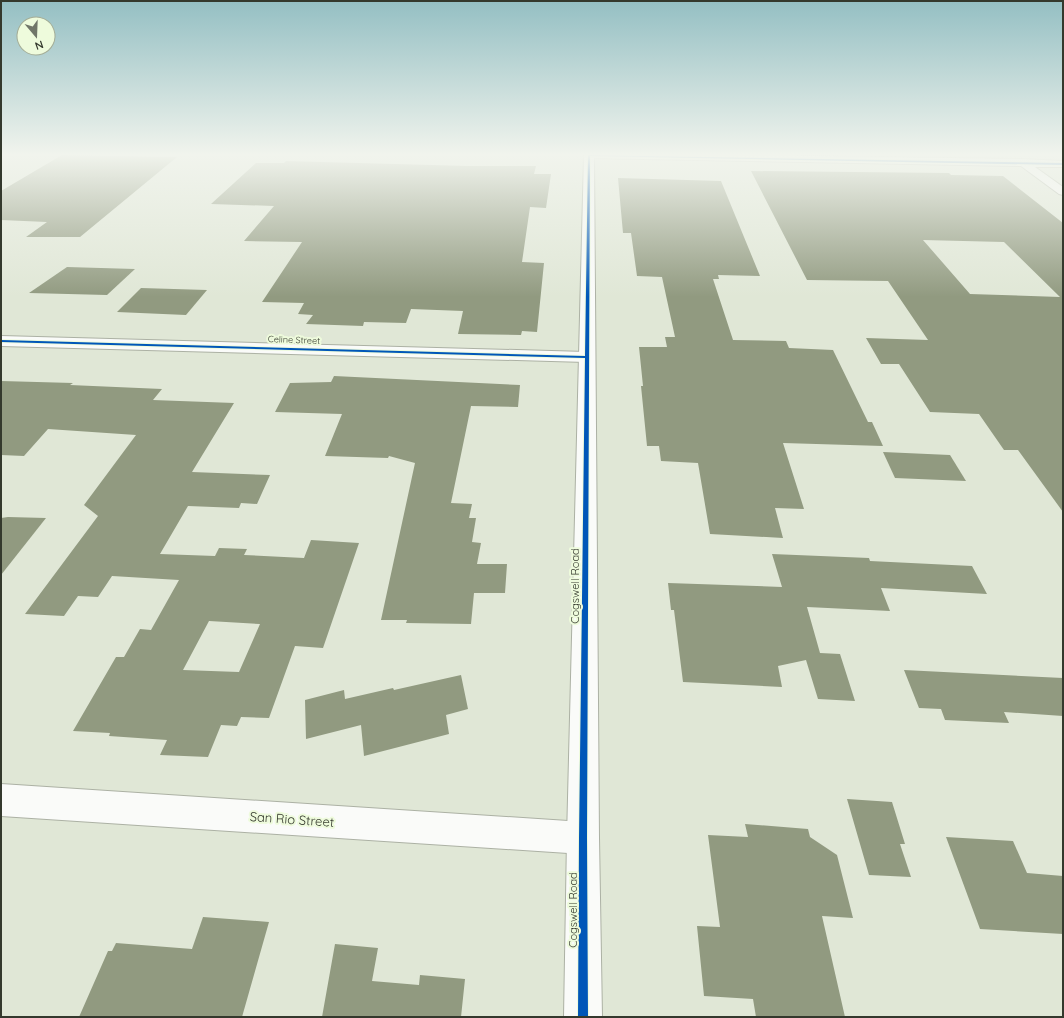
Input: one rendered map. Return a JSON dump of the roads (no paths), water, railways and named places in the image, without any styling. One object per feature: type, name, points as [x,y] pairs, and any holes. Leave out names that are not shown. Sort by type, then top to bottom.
[{"type":"street","name":"Cogswell Road","points":[[584,1017],[583,838],[588,203]]},
{"type":"street","name":"Celine Street","points":[[1,341],[586,357]]},
{"type":"street","name":"San Rio Street","points":[[1,800],[583,838]]}]
